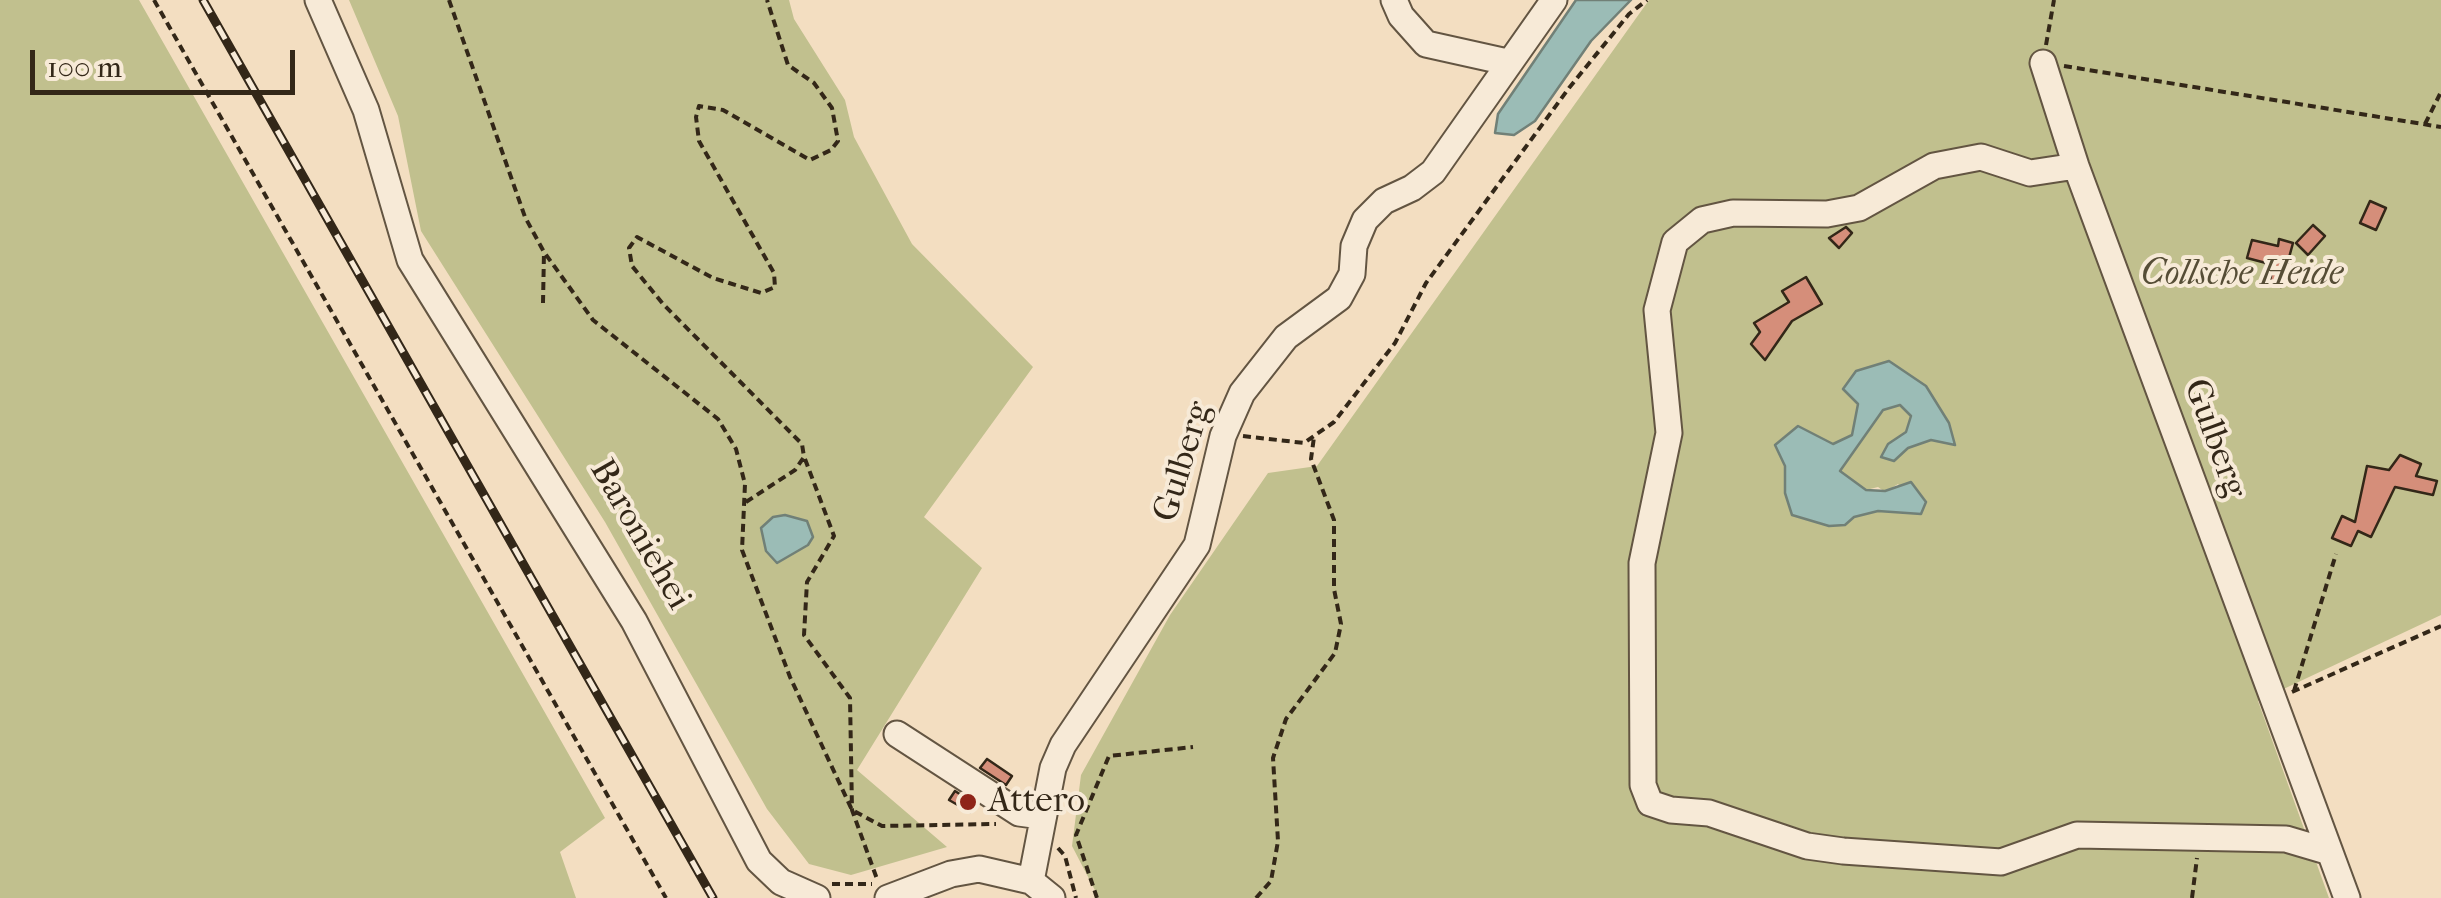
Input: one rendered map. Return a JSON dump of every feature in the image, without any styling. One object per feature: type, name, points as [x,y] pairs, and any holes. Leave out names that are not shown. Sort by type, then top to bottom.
[{"type":"street","name":"Baroniehei","points":[[318,0],[366,110],[410,260],[634,621],[759,861],[782,882],[817,889]]},
{"type":"street","points":[[1394,0],[1426,44],[1506,62]]},
{"type":"street","name":"Gulberg","points":[[1030,882],[1036,842],[1030,814],[1064,745],[1197,545],[1223,436],[1242,392],[1262,361],[1286,337],[1338,298],[1352,274],[1354,246],[1366,220],[1384,201],[1412,188],[1433,172],[1506,62],[1554,0]]},
{"type":"street","name":"Gulberg","points":[[2043,63],[2076,166],[2284,696],[2347,898]]},
{"type":"street","points":[[2076,166],[2030,173],[1981,156],[1934,166],[1859,208],[1827,214],[1732,212],[1702,220],[1676,242],[1658,310],[1669,433],[1642,563],[1644,785],[1650,803],[1671,810],[1709,813],[1806,846],[1842,851],[2001,862],[2077,835],[2286,839],[2330,852]]},
{"type":"street","points":[[897,734],[1030,814]]},
{"type":"street","points":[[885,888],[979,870],[1030,882],[1052,898]]},
{"type":"path","points":[[154,0],[666,898]]},
{"type":"path","points":[[449,0],[524,217],[544,252],[593,320],[718,420],[736,449],[746,502],[742,550],[790,677],[885,888],[817,889]]},
{"type":"path","points":[[767,0],[788,65],[814,84],[832,108],[838,141],[810,160],[723,110],[699,106],[696,116],[698,140],[774,273],[775,287],[760,293],[713,278],[637,237],[629,248],[632,266],[663,304],[802,444],[834,536],[806,582],[804,635],[813,653],[842,681],[850,698],[852,810]]},
{"type":"path","points":[[1223,436],[1291,445],[1314,437],[1334,422],[1395,343],[1426,283],[1569,88],[1629,14],[1647,0]]},
{"type":"path","points":[[2054,0],[2043,63],[2441,127]]},
{"type":"path","points":[[2425,124],[2440,94]]},
{"type":"path","points":[[543,303],[544,252]]},
{"type":"path","points":[[1256,898],[1271,880],[1278,841],[1274,758],[1286,719],[1335,653],[1341,624],[1334,589],[1334,520],[1311,459],[1314,437]]},
{"type":"path","points":[[746,502],[795,470],[804,458]]},
{"type":"path","points":[[2284,696],[2336,554]]},
{"type":"path","points":[[2284,696],[2441,626]]},
{"type":"path","points":[[1097,898],[1076,835],[1109,756],[1193,747]]},
{"type":"path","points":[[852,810],[882,826],[994,825],[1030,814]]},
{"type":"path","points":[[2192,898],[2199,837]]},
{"type":"path","points":[[1036,842],[1056,847],[1065,856],[1076,898]]},
{"type":"green space","points":[[0,0],[139,0],[605,818],[560,852],[576,898],[0,898]]},
{"type":"green space","points":[[349,0],[789,0],[794,19],[845,100],[854,137],[912,244],[1033,367],[924,517],[982,568],[857,770],[947,847],[851,875],[809,864],[767,809],[605,522],[421,231],[398,116]]},
{"type":"green space","name":"Collsche Heide","points":[[1649,0],[2441,0],[2441,615],[2258,701],[2329,898],[1099,898],[1072,846],[1081,775],[1170,615],[1268,473],[1317,466]],"holes":[[[1926,386],[1954,445],[1931,440],[1908,448],[1894,461],[1888,444],[1906,432],[1911,416],[1900,405],[1883,410],[1840,471],[1866,490],[1878,487],[1885,492],[1898,484],[1920,514],[1878,511],[1854,517],[1785,493],[1785,466],[1810,435],[1834,445],[1853,435],[1858,404],[1844,389]]]},
{"type":"water","points":[[1576,0],[1631,0],[1591,41],[1535,121],[1514,135],[1495,133],[1498,114]]},
{"type":"water","points":[[1889,361],[1926,386],[1949,423],[1955,445],[1931,440],[1908,448],[1894,461],[1881,457],[1888,444],[1906,432],[1911,416],[1900,405],[1883,410],[1840,471],[1866,490],[1885,491],[1911,482],[1926,502],[1921,514],[1878,511],[1854,517],[1845,525],[1829,526],[1792,515],[1785,493],[1785,466],[1775,445],[1798,426],[1833,444],[1852,435],[1858,404],[1843,389],[1856,371]]},
{"type":"water","points":[[785,515],[807,521],[813,537],[808,545],[777,563],[766,551],[761,528],[773,517]]},
{"type":"building","points":[[2370,201],[2386,208],[2376,230],[2360,223]]},
{"type":"building","points":[[2313,225],[2325,236],[2308,255],[2296,243]]},
{"type":"building","points":[[1846,227],[1852,233],[1839,248],[1829,238]]},
{"type":"building","points":[[2279,239],[2293,243],[2281,287],[2269,284],[2271,276],[2264,274],[2266,263],[2247,258],[2252,240],[2278,246]]},
{"type":"building","points":[[1806,277],[1822,304],[1792,321],[1765,360],[1751,344],[1760,332],[1754,323],[1789,302],[1782,291]]},
{"type":"building","points":[[2400,455],[2421,464],[2416,476],[2437,481],[2433,495],[2395,487],[2371,537],[2358,531],[2351,546],[2332,538],[2342,516],[2355,522],[2367,466],[2389,470]]},
{"type":"building","points":[[987,759],[1012,776],[1006,785],[980,768]]},
{"type":"building","points":[[955,791],[975,804],[970,812],[949,800]]},
{"type":"railway","points":[[203,0],[713,898]]},
{"type":"place","name":"Attero","points":[[968,802]]}]
